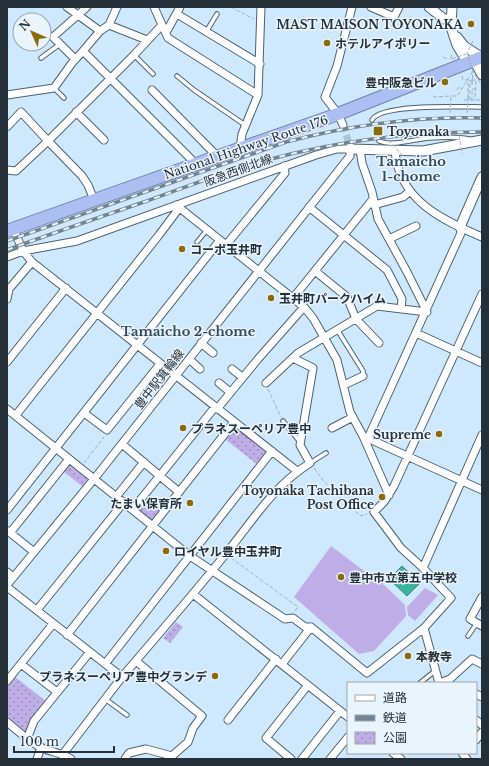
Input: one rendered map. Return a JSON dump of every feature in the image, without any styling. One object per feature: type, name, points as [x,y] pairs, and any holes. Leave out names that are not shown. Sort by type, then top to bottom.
[{"type":"highway","name":"National Highway Route 176","points":[[10,230],[240,148],[340,120],[472,62]]},
{"type":"street","points":[[67,7],[77,16],[100,31]]},
{"type":"street","points":[[75,59],[52,36],[86,7]]},
{"type":"street","points":[[7,95],[54,88],[75,59],[100,31],[109,25],[117,7]]},
{"type":"street","points":[[154,7],[168,38],[258,95]]},
{"type":"street","points":[[240,148],[242,134],[258,95],[260,64],[259,21],[261,7]]},
{"type":"street","points":[[371,7],[394,17],[399,7]]},
{"type":"street","points":[[429,7],[444,19],[452,19]]},
{"type":"street","points":[[452,7],[451,27],[454,39],[472,62]]},
{"type":"street","points":[[340,120],[326,97],[326,92],[336,66],[350,8]]},
{"type":"street","points":[[162,26],[168,29],[178,10],[206,32],[260,64]]},
{"type":"street","points":[[452,19],[461,43],[472,62],[478,79]]},
{"type":"street","points":[[109,25],[148,40]]},
{"type":"street","points":[[7,170],[16,171],[134,56],[162,26]]},
{"type":"street","points":[[83,51],[191,159],[194,164]]},
{"type":"street","points":[[152,90],[217,156]]},
{"type":"street","points":[[7,127],[21,112],[82,176],[88,185],[94,200]]},
{"type":"street","points":[[76,112],[104,140]]},
{"type":"street","name":"阪急西側北線","points":[[7,257],[23,251],[77,241],[284,166],[337,149],[350,147],[395,151],[439,150],[479,140]]},
{"type":"street","name":"豊中駅箕輪線","points":[[7,586],[122,444],[350,156],[350,147]]},
{"type":"street","points":[[360,149],[362,163],[383,231],[389,239],[427,312]]},
{"type":"street","points":[[395,151],[404,185],[409,192],[440,217],[482,237]]},
{"type":"street","points":[[226,245],[285,173],[284,166]]},
{"type":"street","points":[[366,437],[427,312],[461,233],[460,227],[482,177]]},
{"type":"street","points":[[293,298],[343,234],[374,202],[403,197],[409,192]]},
{"type":"street","points":[[176,205],[304,307],[313,318],[337,360],[344,385],[346,400],[353,417],[366,437],[389,495]]},
{"type":"street","points":[[16,415],[159,235],[177,211],[176,205]]},
{"type":"street","points":[[309,207],[387,270],[402,299],[401,309]]},
{"type":"street","points":[[389,239],[416,226]]},
{"type":"street","points":[[10,230],[32,262],[297,471]]},
{"type":"street","points":[[7,510],[220,240]]},
{"type":"street","points":[[7,299],[9,289],[32,262]]},
{"type":"street","points":[[315,271],[347,297],[356,319],[379,343]]},
{"type":"street","points":[[7,362],[66,288]]},
{"type":"street","points":[[7,409],[211,572],[285,619],[290,618],[305,627],[311,627],[368,672],[424,628],[451,598],[424,568],[401,548],[374,512],[389,495],[482,294]]},
{"type":"street","points":[[266,384],[294,358],[377,306],[427,312]]},
{"type":"street","points":[[133,509],[242,377],[304,307]]},
{"type":"street","points":[[416,333],[482,363]]},
{"type":"street","points":[[201,343],[213,353]]},
{"type":"street","points":[[7,722],[27,739],[41,747],[66,757],[105,699],[122,677],[225,555],[270,496],[297,471],[310,462],[300,445],[300,442],[313,368],[294,358]]},
{"type":"street","points":[[189,359],[200,369]]},
{"type":"street","points":[[84,413],[107,430],[160,364]]},
{"type":"street","points":[[232,369],[242,377]]},
{"type":"street","points":[[344,385],[363,376]]},
{"type":"street","points":[[219,383],[230,392]]},
{"type":"street","points":[[332,428],[353,417]]},
{"type":"street","points":[[67,634],[154,526],[234,422]]},
{"type":"street","points":[[424,568],[482,435]]},
{"type":"street","points":[[366,437],[482,490]]},
{"type":"street","points":[[122,444],[179,492]]},
{"type":"street","points":[[105,664],[272,451]]},
{"type":"street","points":[[34,552],[9,532],[69,459]]},
{"type":"street","points":[[116,497],[144,462]]},
{"type":"street","points":[[38,610],[124,502]]},
{"type":"street","points":[[7,572],[13,577]]},
{"type":"street","points":[[7,586],[38,610],[53,624],[122,677]]},
{"type":"street","points":[[193,594],[347,716]]},
{"type":"street","points":[[479,625],[470,619],[482,597]]},
{"type":"street","points":[[7,681],[53,624]]},
{"type":"street","points":[[282,664],[311,627]]},
{"type":"street","points":[[424,628],[439,682]]},
{"type":"street","points":[[27,739],[34,722],[44,708],[90,652]]},
{"type":"street","points":[[442,682],[450,679],[472,659],[482,664]]},
{"type":"street","points":[[228,720],[276,660]]},
{"type":"street","points":[[125,759],[129,753],[146,749],[172,756],[188,742],[193,728],[202,716],[136,661]]},
{"type":"street","points":[[20,664],[57,692]]},
{"type":"street","points":[[450,679],[454,682]]},
{"type":"street","points":[[292,759],[266,738],[308,685]]},
{"type":"street","points":[[302,759],[340,711]]},
{"type":"street","points":[[330,759],[347,738]]},
{"type":"street","points":[[37,759],[41,747]]},
{"type":"lane","points":[[206,32],[216,14]]},
{"type":"lane","points":[[40,58],[60,44]]},
{"type":"lane","points":[[134,56],[153,74]]},
{"type":"lane","points":[[177,76],[200,95],[246,126]]},
{"type":"lane","points":[[54,88],[64,98]]},
{"type":"lane","points":[[372,120],[376,115],[387,111],[414,108],[482,107]]},
{"type":"lane","points":[[379,142],[395,143],[428,138],[459,137],[479,140]]},
{"type":"lane","points":[[197,242],[207,230]]},
{"type":"lane","points":[[338,331],[363,370],[363,376]]},
{"type":"lane","points":[[283,421],[300,442]]},
{"type":"lane","points":[[310,462],[326,452]]},
{"type":"lane","points":[[468,636],[479,625]]},
{"type":"lane","points":[[421,682],[436,670]]},
{"type":"lane","points":[[105,699],[127,715]]},
{"type":"path","points":[[231,7],[259,21]]},
{"type":"path","points":[[472,80],[472,85],[473,41]]},
{"type":"path","points":[[451,52],[452,59]]},
{"type":"path","points":[[443,58],[472,62]]},
{"type":"path","points":[[472,62],[463,80],[478,79],[476,100]]},
{"type":"path","points":[[472,62],[482,86]]},
{"type":"path","points":[[433,97],[457,96],[462,89],[472,62]]},
{"type":"path","points":[[467,114],[469,80]]},
{"type":"path","points":[[457,90],[459,87],[462,89]]},
{"type":"path","points":[[468,98],[472,99],[472,89],[476,89]]},
{"type":"path","points":[[450,113],[451,96]]},
{"type":"path","points":[[464,100],[482,100]]},
{"type":"path","points":[[459,135],[462,154]]},
{"type":"path","points":[[388,140],[407,160]]},
{"type":"path","points":[[266,384],[283,421]]},
{"type":"path","points":[[80,468],[106,434],[107,430]]},
{"type":"path","points":[[310,462],[326,485],[361,516],[374,512]]},
{"type":"path","points":[[225,555],[298,606],[290,618]]},
{"type":"path","points":[[7,681],[13,685],[17,685],[44,708]]},
{"type":"green space","points":[[239,427],[269,451],[259,466],[225,439]]},
{"type":"green space","points":[[68,464],[71,464],[87,477],[87,481],[83,487],[63,471]]},
{"type":"green space","points":[[145,498],[162,511],[155,519],[151,520],[138,508]]},
{"type":"green space","points":[[331,546],[376,580],[380,581],[405,605],[406,616],[374,651],[359,654],[294,597]]},
{"type":"green space","points":[[425,588],[438,595],[415,621],[408,615],[407,607]]},
{"type":"green space","points":[[176,622],[183,627],[170,643],[163,638]]},
{"type":"green space","points":[[14,676],[47,702],[29,730],[25,731],[7,716],[7,685]]},
{"type":"shaded area","points":[[402,566],[420,583],[407,596],[389,579]]},
{"type":"tunnel","points":[[343,125],[350,146]]},
{"type":"railway","points":[[7,241],[286,142],[359,126],[383,123],[408,120],[482,118]]},
{"type":"railway","points":[[7,250],[221,174],[293,153],[373,139],[455,132],[482,132]]},
{"type":"place","name":"MAST MAISON TOYONAKA","points":[[471,24]]},
{"type":"place","name":"ホテルアイボリー","points":[[327,43]]},
{"type":"place","name":"豊中阪急ビル","points":[[445,82]]},
{"type":"place","name":"Toyonaka","points":[[378,131]]},
{"type":"place","name":"コーポ玉井町","points":[[182,249]]},
{"type":"place","name":"玉井町パークハイム","points":[[271,298]]},
{"type":"place","name":"プラネスーペリア豊中","points":[[183,428]]},
{"type":"place","name":"Supreme","points":[[439,434]]},
{"type":"place","name":"Toyonaka Tachibana Post Office","points":[[382,497]]},
{"type":"place","name":"たまい保育所","points":[[190,503]]},
{"type":"place","name":"ロイヤル豊中玉井町","points":[[166,551]]},
{"type":"place","name":"豊中市立第五中学校","points":[[341,577]]},
{"type":"place","name":"本教寺","points":[[408,656]]},
{"type":"place","name":"プラネスーペリア豊中グランデ","points":[[215,676]]},
{"type":"district","name":"Tamaicho 1-chome","points":[[411,168]]},
{"type":"district","name":"Tamaicho 2-chome","points":[[188,331]]}]
